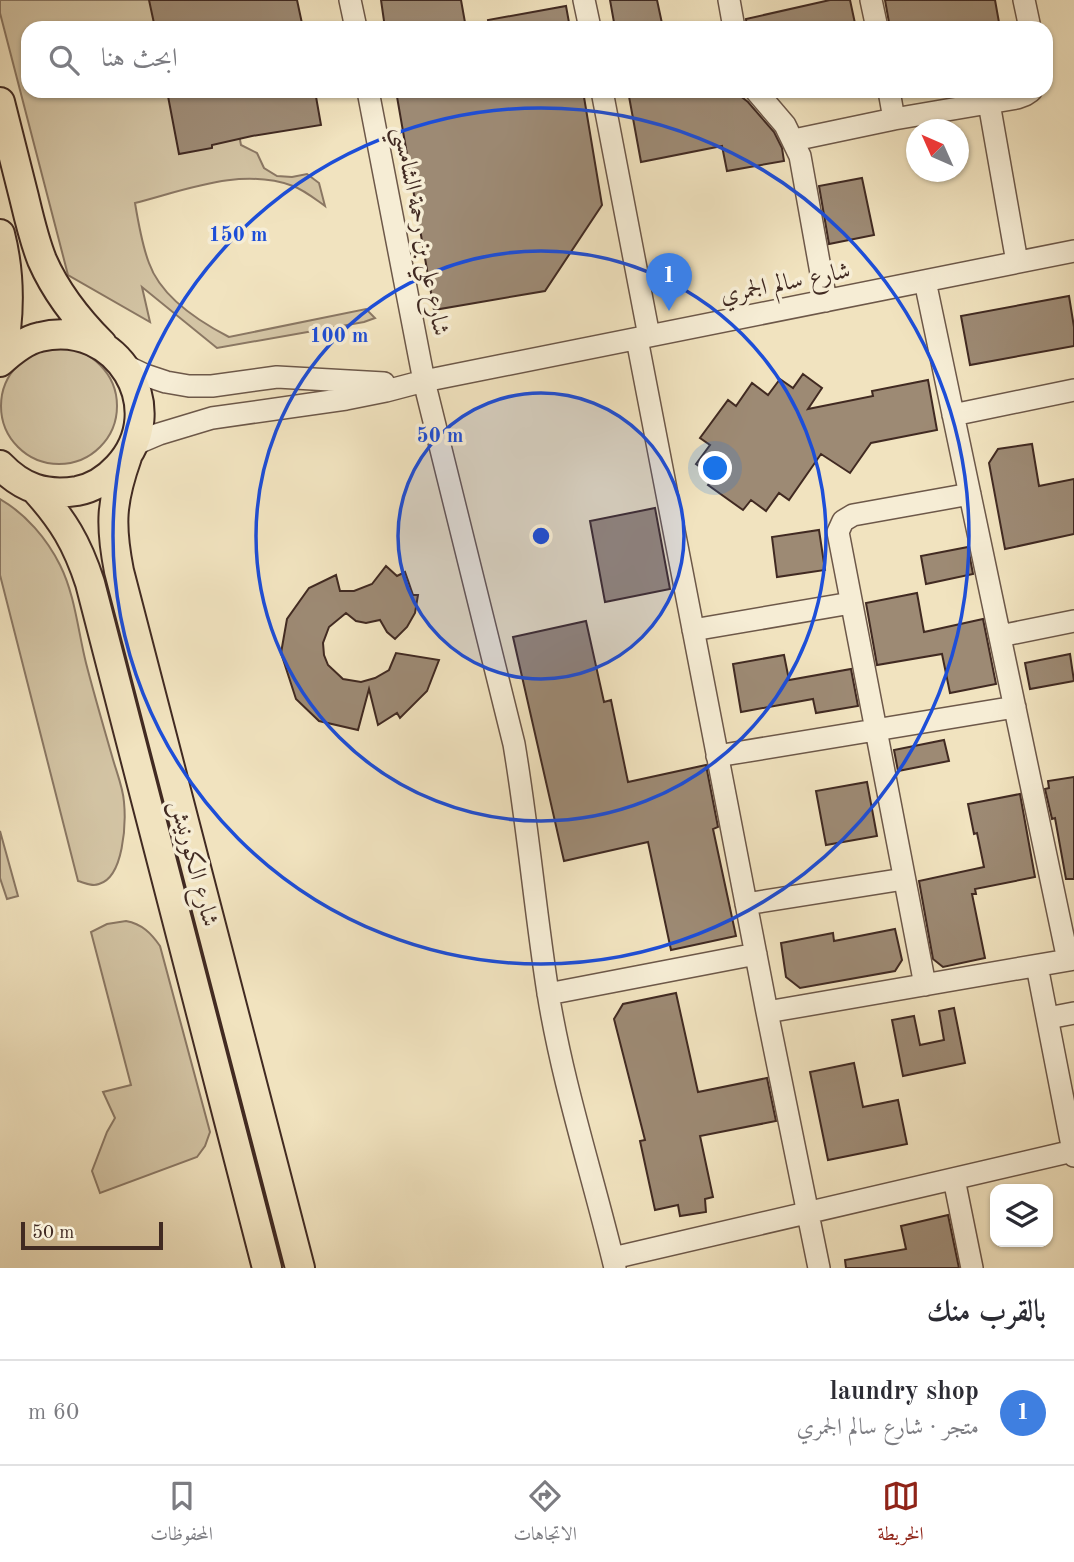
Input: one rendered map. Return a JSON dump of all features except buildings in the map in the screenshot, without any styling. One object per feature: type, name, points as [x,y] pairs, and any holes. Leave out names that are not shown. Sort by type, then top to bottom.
[{"type":"main road","points":[[0,102],[41,258],[69,307],[86,329],[115,357]]},
{"type":"main road","points":[[0,234],[9,288],[6,337],[0,362]]},
{"type":"main road","points":[[0,362],[18,346],[39,337],[63,334],[86,338],[115,357]]},
{"type":"main road","name":"شارع الكورنيش","points":[[115,357],[134,383],[139,404],[139,425],[117,485],[114,543],[300,1268]]},
{"type":"main road","points":[[0,465],[13,478],[35,489],[61,494],[86,489],[109,476],[130,451]]},
{"type":"main road","name":"شارع الكورنيش","points":[[35,489],[69,532],[90,583],[267,1268]]},
{"type":"main road","points":[[152,826],[164,826],[173,833],[198,916],[219,955]]},
{"type":"main road","points":[[231,1129],[252,1158],[268,1214],[276,1223],[289,1225]]},
{"type":"street","points":[[350,0],[354,21]]},
{"type":"street","points":[[584,0],[588,21]]},
{"type":"street","points":[[729,0],[733,21]]},
{"type":"street","points":[[871,0],[876,21]]},
{"type":"street","points":[[1024,0],[1028,21]]},
{"type":"street","name":"شارع علي بن رحمة الشامسي","points":[[369,98],[424,381],[514,744],[548,993],[562,1060],[614,1263]]},
{"type":"street","points":[[603,98],[693,630],[818,1268]]},
{"type":"street","points":[[762,98],[785,125],[800,156],[826,301]]},
{"type":"street","points":[[890,98],[894,119]]},
{"type":"street","points":[[794,140],[894,119],[1017,98]]},
{"type":"street","points":[[989,103],[1017,262]]},
{"type":"street","name":"شارع سالم الجمري","points":[[130,451],[159,434],[212,418],[346,400],[424,381],[1074,251]]},
{"type":"street","points":[[767,1012],[1071,960],[925,281]]},
{"type":"street","name":"شارع سالم الجمري","points":[[115,357],[145,375],[189,386],[212,386],[277,377],[354,382],[424,381]]},
{"type":"street","points":[[953,415],[1074,390]]},
{"type":"street","points":[[925,985],[838,538],[839,526],[853,515],[970,494]]},
{"type":"street","points":[[693,630],[851,603]]},
{"type":"street","points":[[1000,636],[1074,621]]},
{"type":"street","points":[[717,756],[1015,707]]},
{"type":"street","points":[[746,904],[904,879]]},
{"type":"street","points":[[548,993],[756,954]]},
{"type":"street","points":[[614,1263],[808,1213],[1074,1153],[1038,965]]},
{"type":"street","points":[[1048,1018],[1074,1013]]},
{"type":"street","points":[[954,1179],[972,1268]]},
{"type":"shaded area","points":[[0,0],[214,0],[218,21],[21,21],[21,94],[0,13]]},
{"type":"shaded area","points":[[22,98],[232,98],[241,145],[257,153],[264,168],[277,176],[307,174],[319,183],[325,206],[293,186],[254,179],[214,182],[135,203],[144,249],[162,287],[182,307],[229,337],[366,309],[375,318],[217,348],[142,287],[150,322],[68,275]]},
{"type":"shaded area","points":[[59,348],[81,352],[100,365],[113,384],[117,406],[113,428],[100,447],[81,460],[59,464],[37,460],[18,447],[5,428],[1,406],[5,384],[18,365],[37,352]]},
{"type":"shaded area","points":[[0,499],[19,512],[35,528],[55,555],[65,577],[122,791],[122,848],[114,871],[96,885],[78,881],[0,575]]},
{"type":"shaded area","points":[[0,831],[18,896],[7,899],[0,878]]},
{"type":"shaded area","points":[[126,921],[146,930],[160,946],[210,1132],[197,1157],[100,1193],[92,1171],[115,1118],[103,1092],[131,1085],[91,932],[107,924]]},
{"type":"place","name":"laundry shop","points":[[669,311]]}]
